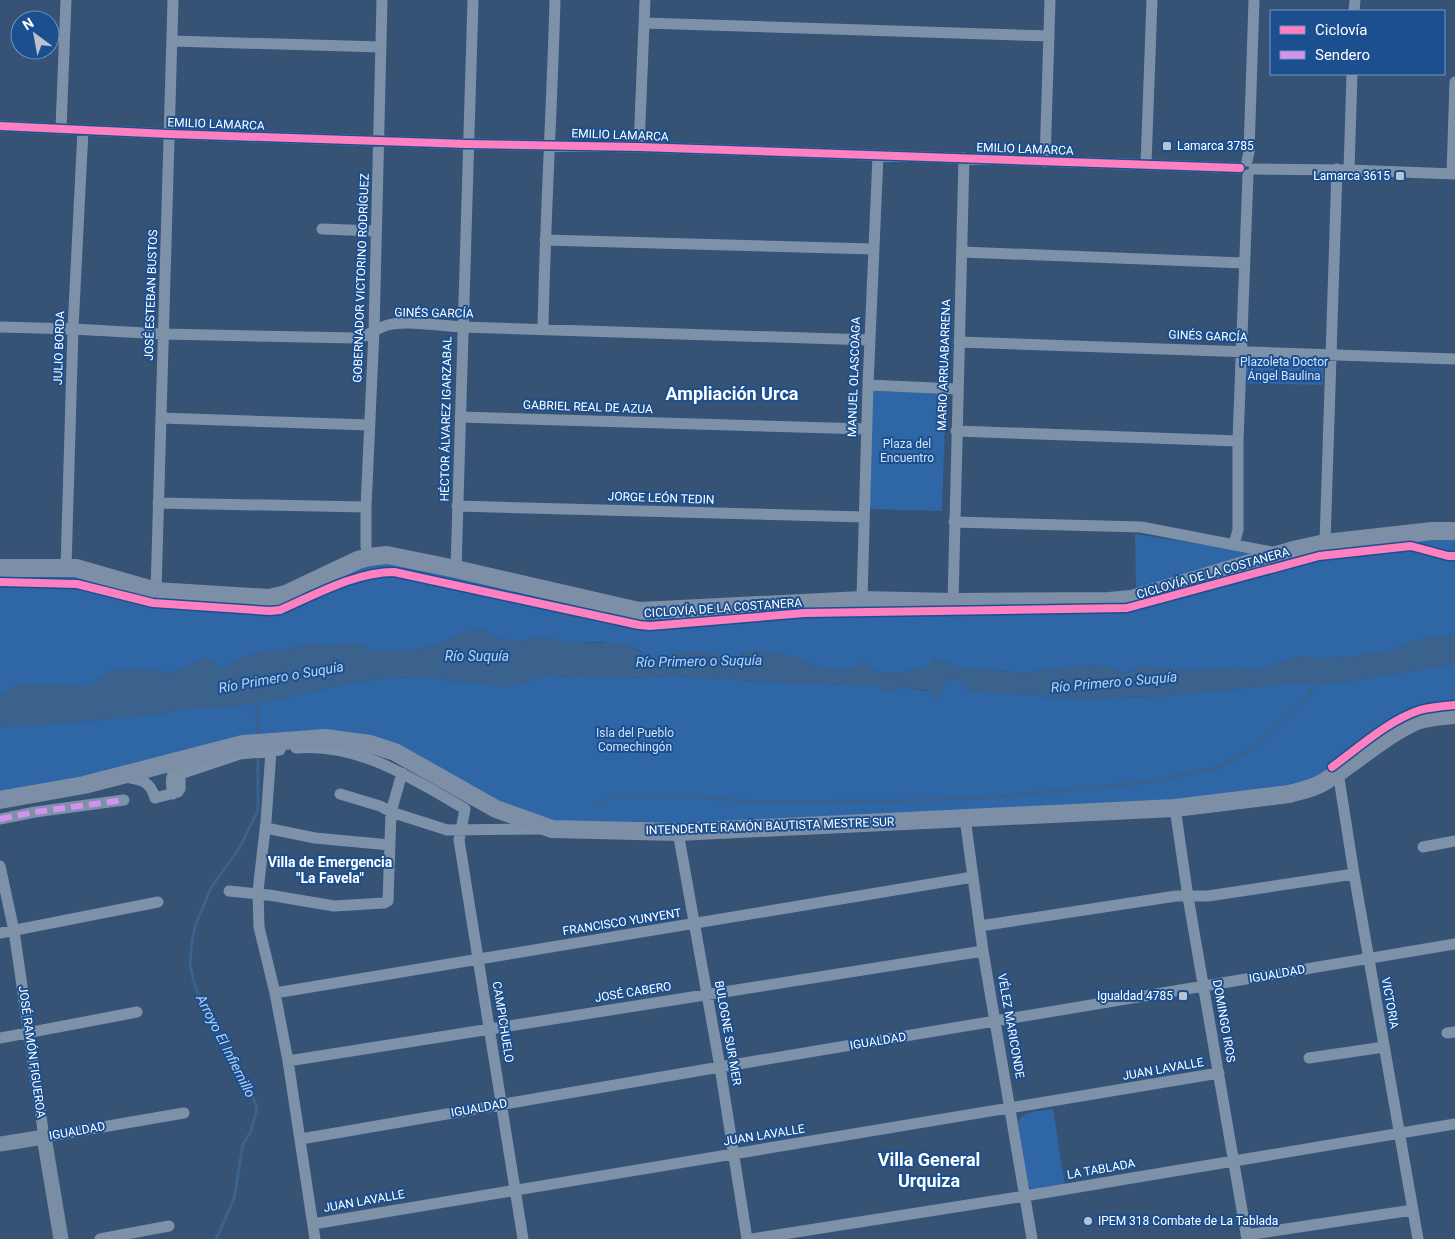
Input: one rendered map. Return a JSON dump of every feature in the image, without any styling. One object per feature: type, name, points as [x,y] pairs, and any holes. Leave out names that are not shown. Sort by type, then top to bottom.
[{"type":"main road","points":[[0,568],[76,568],[156,591],[269,598],[286,594],[369,557],[387,555],[639,611],[862,600],[952,602],[1122,600],[1279,553],[1325,543],[1432,531],[1455,531]]},
{"type":"main road","name":"INTENDENTE RAMÓN BAUTISTA MESTRE SUR","points":[[0,800],[84,785],[193,756],[268,748],[325,738],[370,744],[395,752],[496,809],[552,829],[678,832],[1175,808],[1289,794],[1321,784],[1402,729],[1418,721],[1455,715]]},
{"type":"main road","name":"IGUALDAD","points":[[0,1144],[44,1137]]},
{"type":"main road","name":"JOSÉ RAMÓN FIGUEROA","points":[[44,1137],[61,1239]]},
{"type":"street","points":[[61,128],[66,0]]},
{"type":"street","name":"JOSÉ ESTEBAN BUSTOS","points":[[156,591],[173,0]]},
{"type":"street","name":"GOBERNADOR VICTORINO RODRÍGUEZ","points":[[369,557],[366,547],[366,507],[374,331],[382,0]]},
{"type":"street","name":"HÉCTOR ÁLVAREZ IGARZABAL","points":[[456,569],[467,144],[473,0]]},
{"type":"street","points":[[543,329],[555,0]]},
{"type":"street","points":[[639,147],[645,0]]},
{"type":"street","points":[[1045,162],[1050,0]]},
{"type":"street","points":[[1146,164],[1152,0]]},
{"type":"street","points":[[1234,544],[1238,530],[1238,442],[1254,0]]},
{"type":"street","points":[[645,23],[1049,36]]},
{"type":"street","points":[[172,41],[381,47]]},
{"type":"street","points":[[1325,543],[1331,355],[1343,170],[1352,75]]},
{"type":"street","points":[[1454,174],[1455,82]]},
{"type":"street","name":"EMILIO LAMARCA","points":[[0,126],[467,144],[550,144],[1045,162],[1454,174]]},
{"type":"street","name":"JULIO BORDA","points":[[66,568],[82,130]]},
{"type":"street","name":"MANUEL OLASCOAGA","points":[[862,600],[869,340],[878,156]]},
{"type":"street","name":"MARIO ARRUABARRENA","points":[[952,602],[964,158]]},
{"type":"street","points":[[322,228],[376,231]]},
{"type":"street","points":[[545,240],[873,248]]},
{"type":"street","points":[[962,252],[1244,263]]},
{"type":"street","name":"GINÉS GARCÍA","points":[[0,327],[163,334],[356,338],[364,337],[388,325],[404,324],[869,340]]},
{"type":"street","name":"GINÉS GARCÍA","points":[[959,342],[1455,359]]},
{"type":"street","points":[[868,385],[957,389]]},
{"type":"street","name":"GABRIEL REAL DE AZUA","points":[[460,416],[866,429]]},
{"type":"street","points":[[161,418],[369,425]]},
{"type":"street","points":[[956,431],[1238,442]]},
{"type":"street","points":[[158,503],[366,507]]},
{"type":"street","name":"JORGE LEÓN TEDIN","points":[[457,506],[864,517]]},
{"type":"street","points":[[954,522],[1141,527],[1279,553]]},
{"type":"street","points":[[229,890],[258,892],[334,906],[384,903],[388,901],[392,812],[402,773],[356,754],[306,747],[268,748],[266,828],[258,892],[260,934],[275,993],[288,1061],[315,1239]]},
{"type":"street","points":[[118,776],[139,779],[148,783],[153,789],[155,798],[173,794],[180,789],[180,776],[183,773],[242,750]]},
{"type":"street","points":[[173,794],[170,782],[172,775],[177,768],[193,756]]},
{"type":"street","name":"VICTORIA","points":[[1338,772],[1418,1239]]},
{"type":"street","name":"CAMPICHUELO","points":[[402,773],[465,809],[459,840],[523,1239]]},
{"type":"street","points":[[340,794],[447,830],[552,829]]},
{"type":"street","points":[[0,819],[34,812],[124,800]]},
{"type":"street","name":"DOMINGO IROS","points":[[1175,808],[1188,897],[1247,1237]]},
{"type":"street","name":"VÉLEZ MARICONDE","points":[[965,818],[983,951],[1032,1239]]},
{"type":"street","points":[[266,828],[315,838],[390,845]]},
{"type":"street","name":"BULOGNE SUR MER","points":[[678,832],[720,1066],[747,1239]]},
{"type":"street","points":[[1423,847],[1455,841]]},
{"type":"street","name":"JOSÉ RAMÓN FIGUEROA","points":[[0,866],[14,931],[44,1137]]},
{"type":"street","points":[[980,926],[1176,896],[1208,896],[1354,874]]},
{"type":"street","name":"FRANCISCO YUNYENT","points":[[275,993],[972,877]]},
{"type":"street","points":[[0,934],[158,902]]},
{"type":"street","name":"IGUALDAD","points":[[301,1139],[720,1066],[1455,944]]},
{"type":"street","name":"JOSÉ CABERO","points":[[288,1061],[983,951]]},
{"type":"street","points":[[0,1038],[137,1012]]},
{"type":"street","points":[[1309,1058],[1384,1047]]},
{"type":"street","name":"JUAN LAVALLE","points":[[313,1224],[1219,1073]]},
{"type":"street","name":"IGUALDAD","points":[[44,1137],[184,1113]]},
{"type":"street","name":"LA TABLADA","points":[[752,1239],[1025,1196],[1455,1124]]},
{"type":"street","points":[[1247,1237],[1414,1210]]},
{"type":"street","points":[[100,1239],[170,1226]]},
{"type":"green space","name":"Plazoleta Doctor Ángel Baulina","points":[[1244,354],[1324,356],[1323,385],[1243,383]]},
{"type":"green space","name":"Plaza del Encuentro","points":[[873,391],[946,393],[942,511],[869,509]]},
{"type":"green space","points":[[1455,531],[1455,635],[1424,638],[1385,652],[1367,652],[1361,656],[1315,659],[1299,656],[1268,667],[1249,671],[1239,667],[1197,671],[1142,667],[1123,674],[1110,667],[1085,665],[1025,673],[961,668],[935,659],[929,666],[904,672],[879,673],[864,663],[849,670],[824,668],[798,661],[781,663],[770,661],[757,655],[737,658],[676,652],[657,660],[634,648],[601,642],[571,643],[542,637],[517,642],[497,638],[481,629],[461,633],[437,646],[410,650],[373,651],[355,643],[330,646],[313,644],[257,652],[220,669],[207,657],[172,673],[139,669],[112,671],[88,686],[57,686],[0,694],[0,568],[66,568],[156,591],[269,598],[369,557],[632,610],[1109,601],[1279,553]]},
{"type":"green space","points":[[1135,534],[1258,553],[1136,592]]},
{"type":"green space","name":"Isla del Pueblo Comechingón","points":[[1455,664],[1455,715],[1435,717],[1321,784],[1175,808],[552,829],[408,759],[325,738],[0,800],[0,728],[134,717],[187,709],[271,701],[354,682],[390,678],[420,677],[509,687],[546,676],[621,678],[674,676],[763,680],[781,683],[879,686],[890,693],[901,686],[930,692],[946,679],[960,680],[969,691],[1068,698],[1164,696],[1284,684],[1340,683]]},
{"type":"green space","points":[[1053,1109],[1065,1186],[1034,1190],[1028,1185],[1018,1122],[1020,1118],[1028,1113]]},
{"type":"water","name":"Río Suquía","points":[[481,629],[497,638],[517,642],[542,637],[571,643],[622,643],[657,660],[676,652],[699,651],[737,658],[757,655],[770,661],[781,663],[798,661],[824,668],[849,670],[864,663],[879,673],[904,672],[929,666],[935,659],[961,668],[1025,673],[1085,665],[1110,667],[1123,674],[1142,666],[1197,671],[1239,667],[1249,671],[1268,667],[1299,656],[1315,659],[1361,656],[1367,652],[1385,652],[1424,638],[1455,635],[1455,664],[1340,683],[1284,684],[1164,696],[1068,698],[969,691],[960,680],[946,679],[939,701],[930,691],[901,686],[890,693],[879,686],[781,683],[763,680],[674,676],[621,678],[546,676],[509,687],[420,677],[390,678],[354,682],[271,701],[228,708],[187,709],[134,717],[0,728],[0,694],[16,683],[88,686],[112,671],[139,669],[172,673],[207,657],[220,669],[257,652],[313,644],[330,646],[355,643],[373,651],[410,650],[437,646],[461,633]]},
{"type":"waterway","name":"Río Primero o Suquía","points":[[747,660],[761,659],[800,667]]},
{"type":"waterway","points":[[596,806],[609,798],[623,795],[689,796],[754,802],[896,801],[983,798],[1149,782],[1219,767],[1257,746],[1308,696],[1318,680]]},
{"type":"waterway","name":"Arroyo El Infiernillo","points":[[257,700],[258,738]]},
{"type":"waterway","name":"Arroyo El Infiernillo","points":[[216,1239],[234,1199],[243,1144],[251,1131],[257,1108],[250,1090],[204,1011],[190,964],[195,926],[212,886],[240,847],[258,810],[258,755]]},
{"type":"marked path","points":[[0,819],[35,812],[124,800]]},
{"type":"cycle path","points":[[0,126],[169,134],[467,144],[639,147],[1240,168]]},
{"type":"cycle path","name":"CICLOVÍA DE LA COSTANERA","points":[[0,582],[77,584],[153,603],[270,611],[280,610],[350,580],[379,573],[394,572],[650,626],[805,613],[1127,608],[1319,556],[1411,546],[1448,556],[1455,556]]},
{"type":"cycle path","points":[[1332,767],[1397,720],[1420,710],[1455,705]]},
{"type":"place","name":"Lamarca 3785","points":[[1167,146]]},
{"type":"place","name":"Lamarca 3615","points":[[1400,176]]},
{"type":"place","name":"Igualdad 4785","points":[[1183,996]]},
{"type":"place","name":"IPEM 318 Combate de La Tablada","points":[[1088,1221]]},
{"type":"district","name":"Ampliación Urca","points":[[732,394]]},
{"type":"district","name":"Villa de Emergencia \"La Favela\"","points":[[330,870]]},
{"type":"district","name":"Villa General Urquiza","points":[[929,1170]]}]
